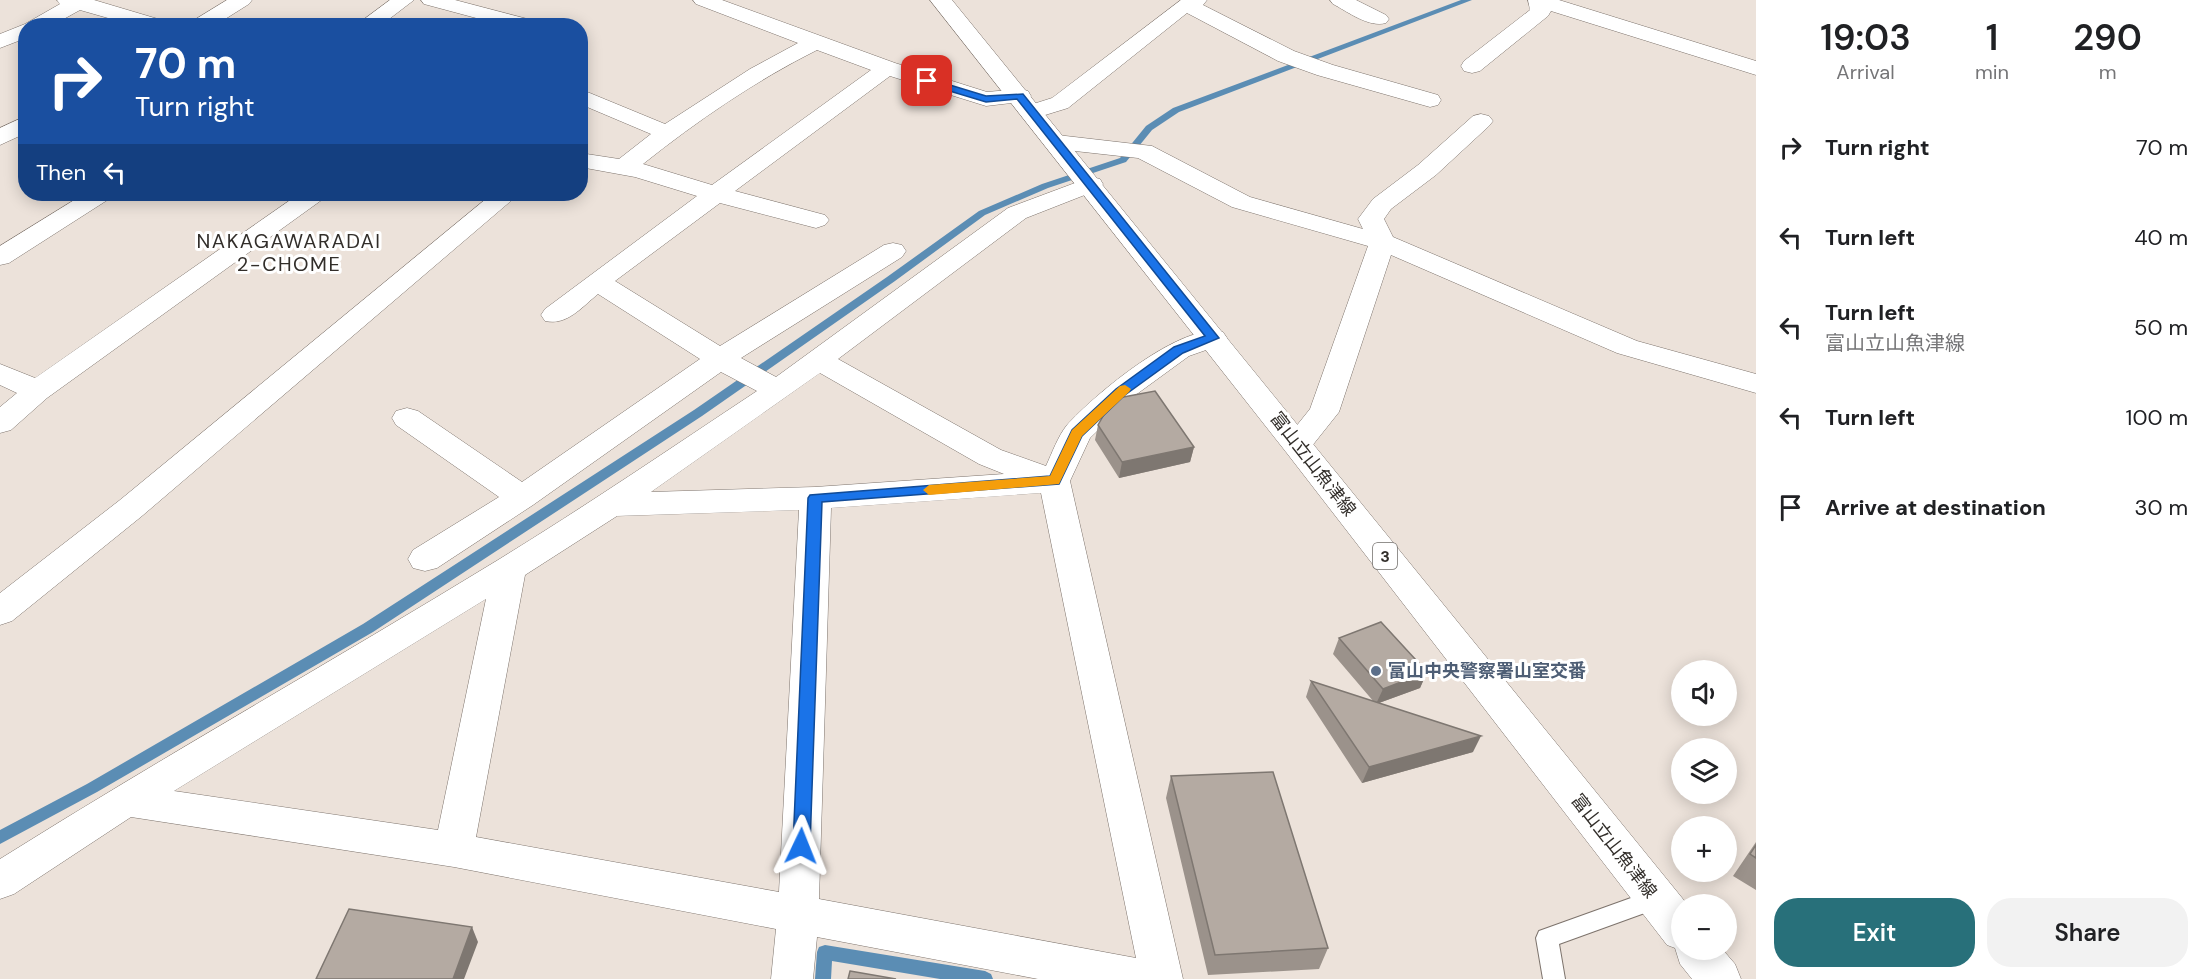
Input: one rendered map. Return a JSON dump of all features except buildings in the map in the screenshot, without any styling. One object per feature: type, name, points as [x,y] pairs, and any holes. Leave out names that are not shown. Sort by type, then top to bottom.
[{"type":"main road","name":"富山立山魚津線","points":[[941,0],[1213,338],[1671,917]]},
{"type":"main road","points":[[1704,960],[1719,979]]},
{"type":"street","points":[[212,18],[242,0]]},
{"type":"street","points":[[377,18],[404,0]]},
{"type":"street","points":[[431,0],[500,18]]},
{"type":"street","points":[[703,0],[887,68],[986,99],[1026,104],[1060,104],[1192,3],[1287,56],[1319,68],[1430,100]]},
{"type":"street","points":[[1340,0],[1379,19]]},
{"type":"street","points":[[1473,66],[1540,12],[1538,0],[1756,68]]},
{"type":"street","points":[[47,18],[76,1],[134,18]]},
{"type":"street","points":[[0,42],[18,34]]},
{"type":"street","points":[[624,168],[667,133],[771,65],[816,42]]},
{"type":"street","points":[[555,315],[887,68]]},
{"type":"street","points":[[588,99],[667,133]]},
{"type":"street","points":[[1297,444],[1324,412],[1382,242],[1371,219],[1382,204],[1427,170],[1481,121]]},
{"type":"street","points":[[0,138],[18,128]]},
{"type":"street","points":[[1057,142],[1144,151],[1241,202],[1382,242],[1627,347],[1756,384]]},
{"type":"street","points":[[588,161],[624,168],[816,220]]},
{"type":"street","points":[[0,881],[126,800],[509,569],[610,505],[773,388],[818,360],[1017,213],[1084,177]]},
{"type":"street","points":[[0,257],[89,201]]},
{"type":"street","points":[[0,423],[37,391],[305,201]]},
{"type":"street","points":[[0,612],[131,508],[499,201]]},
{"type":"street","points":[[425,559],[893,251]]},
{"type":"street","points":[[597,282],[773,388]]},
{"type":"street","points":[[1162,979],[1054,481],[1077,434],[1120,392],[1179,350],[1213,338]]},
{"type":"street","points":[[818,360],[990,457],[1054,481]]},
{"type":"street","points":[[0,373],[37,391]]},
{"type":"street","points":[[406,418],[522,497]]},
{"type":"street","points":[[610,505],[815,498],[1054,481]]},
{"type":"street","points":[[792,979],[798,916],[815,498]]},
{"type":"street","points":[[454,850],[509,569]]},
{"type":"street","points":[[126,800],[454,850],[1143,979]]},
{"type":"lane","points":[[1554,979],[1547,938],[1656,899]]},
{"type":"waterway","points":[[0,837],[92,788],[368,628],[698,413],[982,213],[1045,186],[1123,160],[1149,128],[1176,110],[1468,0]]},
{"type":"waterway","points":[[823,979],[825,952],[985,979]]},
{"type":"slow traffic","points":[[929,490],[1054,481],[1077,434],[1125,389]]},
{"type":"place","name":"富山中央警察署山室交番","points":[[1376,671]]},
{"type":"district","name":"NAKAGAWARADAI 2-CHOME","points":[[289,252]]},
{"type":"route","points":[[801,846],[815,498],[1054,481],[1077,434],[1120,392],[1179,350],[1213,338],[1020,96],[986,99],[927,81]]}]
